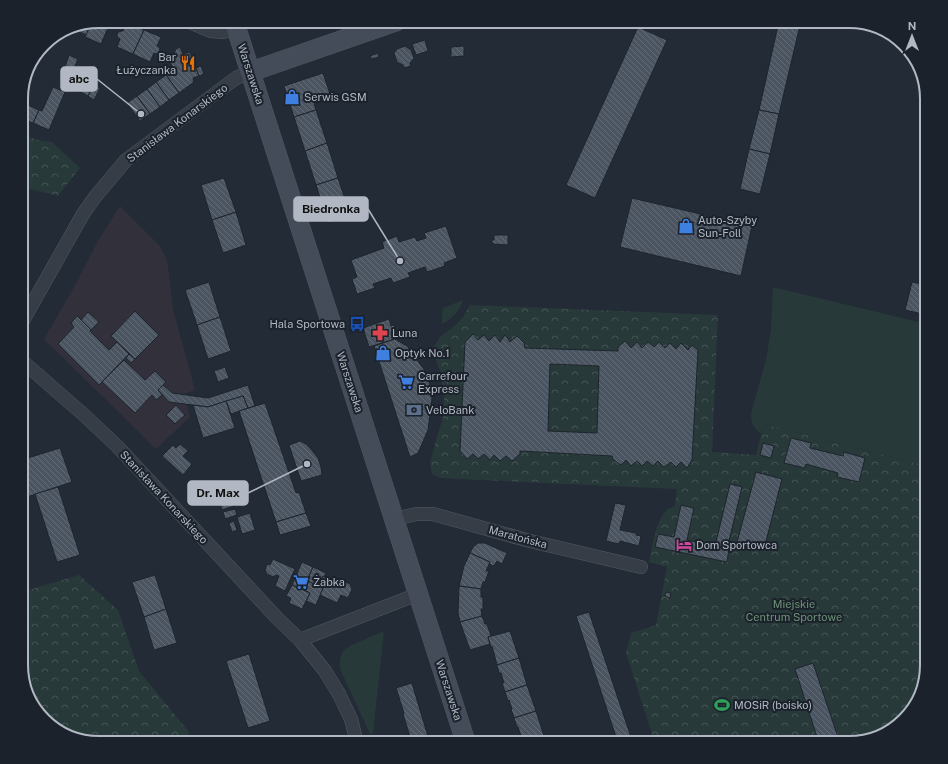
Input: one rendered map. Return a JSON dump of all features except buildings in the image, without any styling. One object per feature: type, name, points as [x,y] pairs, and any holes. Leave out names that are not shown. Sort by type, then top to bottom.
[{"type":"main road","name":"Warszawska","points":[[235,28],[464,736]]},
{"type":"main road","points":[[250,72],[377,28]]},
{"type":"street","points":[[209,28],[223,30],[227,28]]},
{"type":"street","name":"Stanisława Konarskiego","points":[[28,312],[83,214],[95,196],[126,160],[236,78],[250,72]]},
{"type":"street","name":"Stanisława Konarskiego","points":[[28,366],[117,446],[278,619],[300,640],[325,671],[339,694],[351,719],[355,736]]},
{"type":"street","name":"Maratońska","points":[[394,519],[417,514],[433,514],[530,541],[641,567]]},
{"type":"street","points":[[300,640],[418,594]]},
{"type":"shaded area","points":[[120,206],[159,245],[167,259],[173,309],[195,390],[183,394],[190,417],[156,449],[44,339],[73,289],[99,239]]},
{"type":"green space","points":[[28,137],[52,142],[80,168],[58,196],[28,188]]},
{"type":"green space","points":[[773,287],[920,322],[920,464],[764,424],[761,434],[756,430],[751,420],[751,413],[766,360],[771,329]]},
{"type":"green space","points":[[463,300],[460,308],[455,314],[442,324],[443,308]]},
{"type":"green space","name":"Miejskie Centrum Sportowe","points":[[470,305],[718,315],[712,452],[756,455],[764,424],[920,464],[919,679],[911,701],[902,712],[881,729],[863,735],[653,736],[626,653],[631,633],[656,625],[667,567],[649,562],[657,527],[663,514],[675,506],[677,489],[440,478],[432,474],[430,463],[443,418],[444,396],[441,373],[432,350],[440,337],[456,325]]},
{"type":"green space","points":[[79,575],[118,610],[139,671],[189,732],[189,736],[85,735],[63,727],[52,718],[35,697],[29,679],[28,587],[29,590]]},
{"type":"green space","points":[[384,631],[373,734],[370,734],[341,671],[340,659],[341,655],[351,646]]},
{"type":"place","name":"Bar Łużyczanka","points":[[188,63]]},
{"type":"place","name":"Serwis GSM","points":[[292,97]]},
{"type":"place","name":"abc","points":[[141,114]]},
{"type":"place","name":"Auto-Szyby Sun-Foll","points":[[686,226]]},
{"type":"place","name":"Biedronka","points":[[400,261]]},
{"type":"place","name":"Hala Sportowa","points":[[357,324]]},
{"type":"place","name":"Luna","points":[[380,333]]},
{"type":"place","name":"Optyk No.1","points":[[383,353]]},
{"type":"place","name":"Carrefour Express","points":[[406,382]]},
{"type":"place","name":"VeloBank","points":[[414,410]]},
{"type":"place","name":"Dr. Max","points":[[307,464]]},
{"type":"place","name":"Dom Sportowca","points":[[684,545]]},
{"type":"place","name":"Żabka","points":[[301,582]]},
{"type":"place","name":"MOSiR (boisko)","points":[[722,705]]}]
